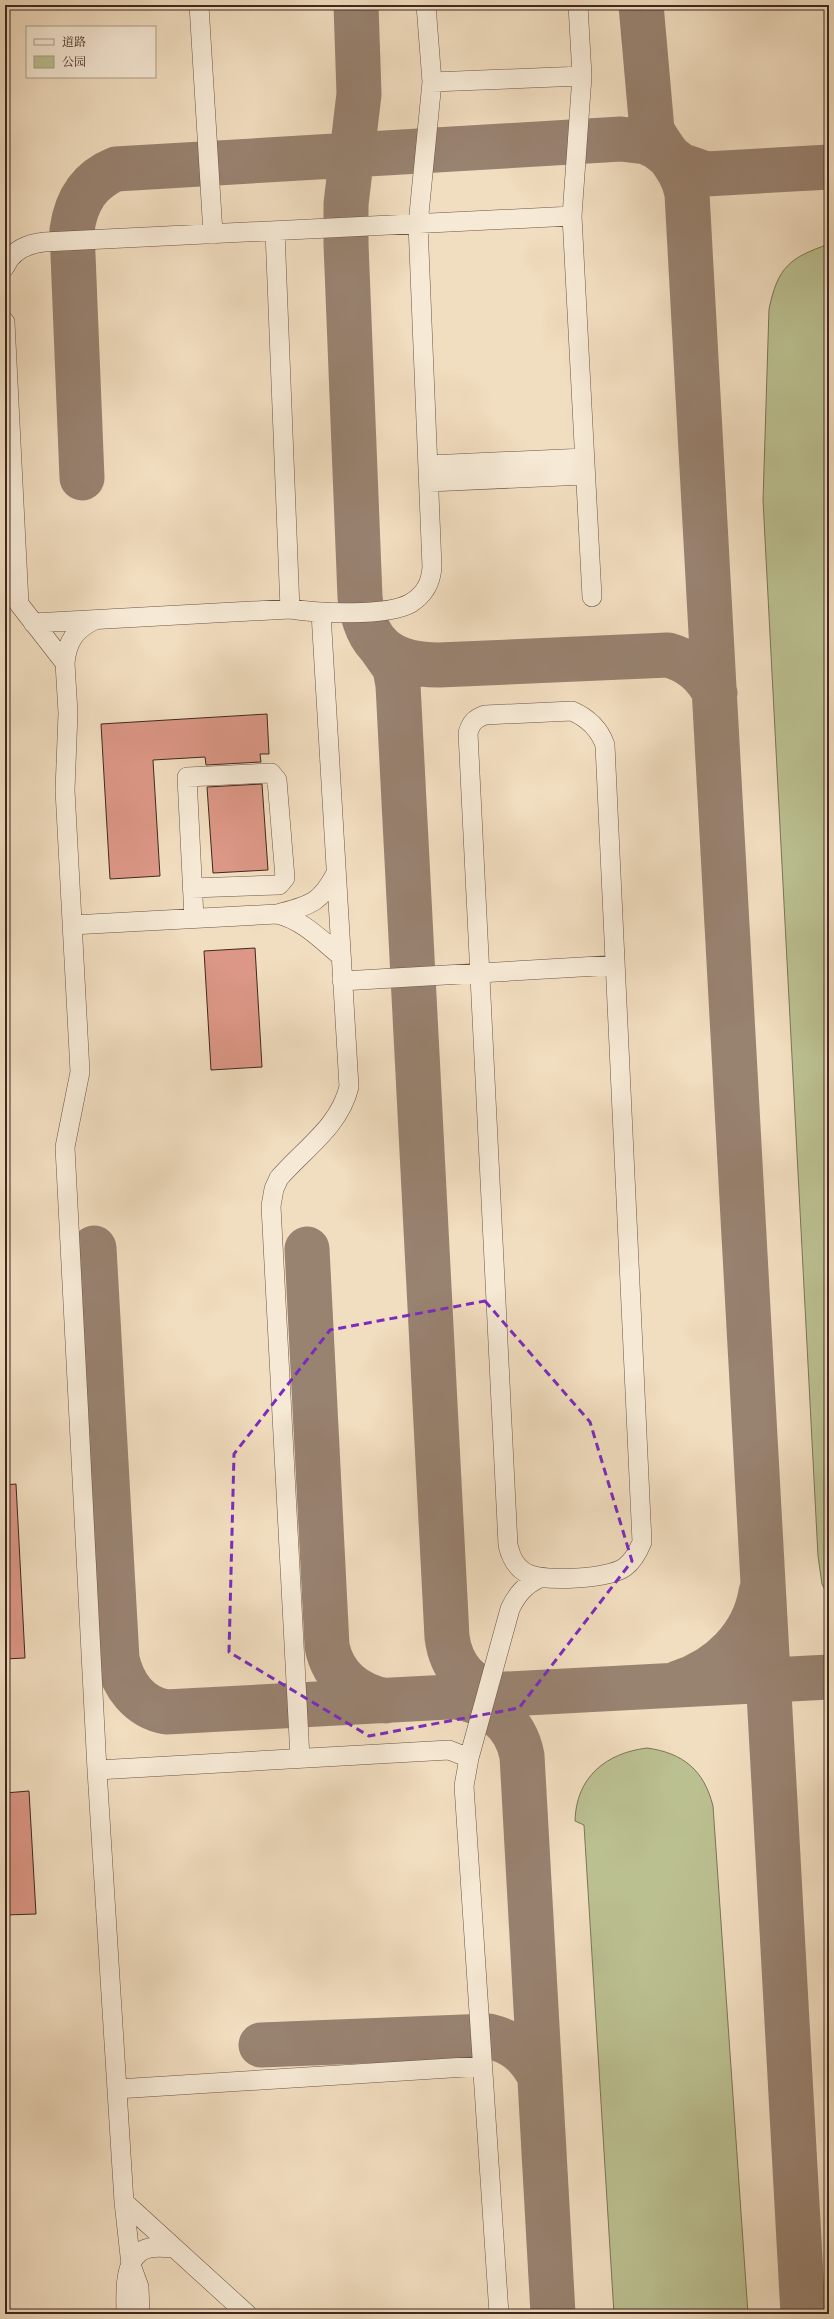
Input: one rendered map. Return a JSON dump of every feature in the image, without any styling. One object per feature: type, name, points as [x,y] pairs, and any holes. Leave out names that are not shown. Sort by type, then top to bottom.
[{"type":"lane","points":[[199,5],[214,234]]},
{"type":"lane","points":[[34,623],[290,609],[321,613],[400,607],[410,603],[426,588],[431,579],[432,567],[418,224],[432,82],[426,5]]},
{"type":"lane","points":[[578,5],[582,76],[572,216],[592,597]]},
{"type":"lane","points":[[432,82],[582,76]]},
{"type":"lane","points":[[5,267],[12,255],[34,243],[572,216]]},
{"type":"lane","points":[[275,231],[290,609]]},
{"type":"lane","points":[[5,322],[19,604],[65,663]]},
{"type":"lane","points":[[428,474],[585,466]]},
{"type":"lane","points":[[300,1758],[271,1206],[274,1189],[279,1178],[326,1131],[345,1103],[348,1087],[321,613]]},
{"type":"lane","points":[[97,620],[84,625],[74,635],[66,648],[65,663],[68,713],[65,790],[80,1072],[65,1147],[97,1770],[124,2202],[131,2265],[139,2287],[140,2314]]},
{"type":"lane","points":[[508,1545],[511,1558],[518,1567],[527,1574],[540,1578],[605,1575],[615,1572],[632,1560],[642,1542],[604,745],[602,737],[590,721],[572,712],[484,715],[477,718],[471,724],[468,734],[510,1609]]},
{"type":"lane","points":[[192,888],[279,884],[285,878],[277,780],[271,773],[187,777],[192,888],[194,918]]},
{"type":"lane","points":[[72,925],[277,914],[317,901],[328,889],[336,872]]},
{"type":"lane","points":[[277,914],[288,917],[302,924],[341,956]]},
{"type":"lane","points":[[342,981],[615,965]]},
{"type":"lane","points":[[499,2314],[464,1786],[470,1758],[510,1609],[521,1591],[530,1583],[540,1578]]},
{"type":"lane","points":[[97,1770],[449,1750],[470,1758]]},
{"type":"lane","points":[[117,2089],[482,2066]]},
{"type":"lane","points":[[124,2202],[247,2314]]},
{"type":"lane","points":[[126,2314],[126,2286],[131,2265],[140,2252],[155,2247],[173,2248]]},
{"type":"highlighted area","points":[[485,1301],[590,1422],[632,1561],[519,1708],[369,1736],[229,1652],[234,1454],[330,1330]]},
{"type":"green space","points":[[829,244],[829,1598],[822,1584],[818,1556],[763,500],[769,309],[777,283],[787,266],[804,254]]},
{"type":"green space","points":[[647,1748],[660,1750],[671,1754],[690,1765],[704,1782],[713,1806],[748,2314],[614,2314],[584,1825],[575,1821],[577,1805],[581,1792],[587,1780],[596,1770],[606,1762],[619,1755]]},
{"type":"building","points":[[267,714],[269,754],[260,754],[261,762],[206,765],[205,757],[153,760],[160,876],[110,879],[101,724]]},
{"type":"building","points":[[262,784],[268,870],[213,873],[207,787]]},
{"type":"building","points":[[255,948],[262,1067],[211,1070],[204,951]]},
{"type":"building","points":[[16,1484],[25,1658],[5,1659],[5,1485]]},
{"type":"building","points":[[29,1791],[36,1914],[5,1915],[5,1793]]},
{"type":"taxiway","points":[[356,5],[359,94],[346,204],[346,244],[360,597],[363,614],[368,629],[384,650],[395,657],[422,664],[439,665],[668,655],[690,664],[706,679],[715,693]]},
{"type":"taxiway","points":[[641,5],[652,130],[677,168],[685,185],[687,194],[803,2314]]},
{"type":"taxiway","points":[[82,478],[72,230],[77,210],[85,193],[98,179],[116,169],[621,139],[646,142],[657,147],[680,165],[706,174],[829,167]]},
{"type":"taxiway","points":[[378,644],[395,668],[398,685],[447,1637],[453,1658],[464,1675],[480,1688],[501,1695]]},
{"type":"taxiway","points":[[94,1248],[117,1659],[123,1678],[128,1686],[140,1700],[148,1705],[166,1712],[829,1677]]},
{"type":"taxiway","points":[[307,1249],[327,1646],[335,1667],[348,1683],[365,1694],[386,1701]]},
{"type":"taxiway","points":[[678,1683],[707,1670],[732,1650],[751,1623],[761,1592]]},
{"type":"taxiway","points":[[455,1697],[479,1703],[499,1716],[514,1733],[522,1756],[553,2314]]},
{"type":"taxiway","points":[[261,2045],[489,2036],[506,2042],[519,2050],[531,2062],[540,2077]]}]
